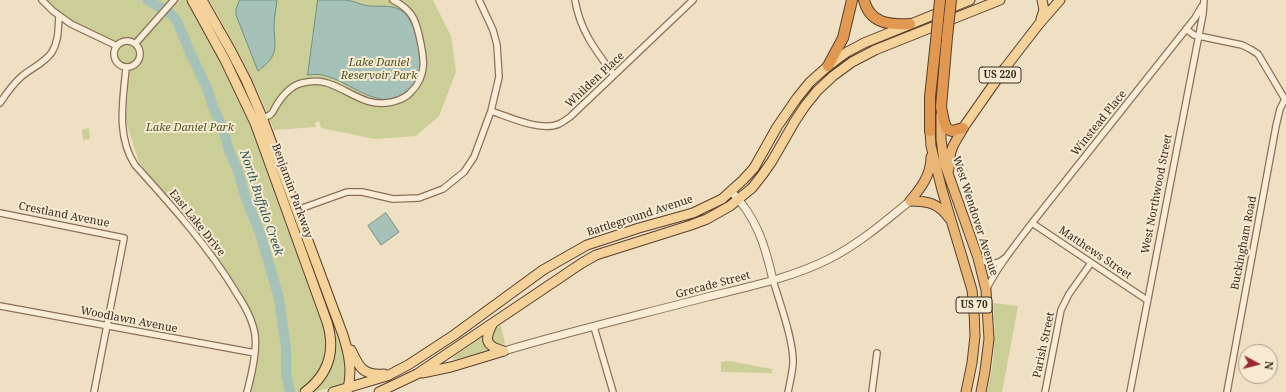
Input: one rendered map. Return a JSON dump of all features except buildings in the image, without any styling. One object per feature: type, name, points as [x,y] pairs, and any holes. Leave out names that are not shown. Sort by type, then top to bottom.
[{"type":"highway","points":[[828,66],[843,38],[852,0]]},
{"type":"highway","points":[[864,0],[867,9],[877,19],[888,24],[910,24]]},
{"type":"highway","name":"West Wendover Avenue","points":[[940,0],[930,97],[930,131],[931,146],[972,290],[975,336],[966,392]]},
{"type":"highway","name":"West Wendover Avenue","points":[[951,0],[941,107],[940,139],[948,176],[978,258],[986,290],[989,339],[981,392]]},
{"type":"highway","points":[[941,107],[947,129],[952,131],[963,128]]},
{"type":"highway","name":"US 220","points":[[948,176],[952,147],[963,128]]},
{"type":"highway","points":[[910,201],[922,186],[928,174],[931,164],[931,146]]},
{"type":"highway","points":[[910,201],[921,201],[935,204],[945,212],[952,221]]},
{"type":"main road","name":"Benjamin Parkway","points":[[192,0],[225,60],[255,123],[328,322],[331,335],[331,348],[328,363],[319,379],[305,392]]},
{"type":"main road","name":"Benjamin Parkway","points":[[202,0],[235,58],[262,117],[297,210],[343,335],[350,361],[347,390]]},
{"type":"main road","name":"Battleground Avenue","points":[[333,392],[347,390],[387,376],[408,365],[543,270],[588,245],[639,228],[693,214],[722,199],[754,168],[777,127],[797,98],[810,82],[828,66],[847,52],[864,43],[970,0]]},
{"type":"main road","points":[[379,392],[417,374],[569,270],[596,256],[702,221],[730,206],[752,188],[772,161],[794,120],[817,92],[833,76],[852,62],[875,50],[1000,0]]},
{"type":"main road","points":[[1039,24],[1044,10],[1042,0]]},
{"type":"main road","name":"US 220","points":[[963,128],[1005,68],[1039,24],[1060,0]]},
{"type":"main road","points":[[494,322],[487,334],[487,342],[490,346],[504,351]]},
{"type":"main road","points":[[343,335],[361,368],[375,374],[393,373]]},
{"type":"main road","points":[[417,374],[451,367],[504,351]]},
{"type":"street","points":[[42,0],[59,16],[71,24],[117,46]]},
{"type":"street","points":[[135,44],[174,0]]},
{"type":"street","points":[[262,117],[271,114],[285,93],[300,83],[313,81],[327,83],[369,102],[383,104],[407,97],[415,88],[422,76],[423,63],[421,46],[417,26],[411,13],[393,0]]},
{"type":"street","points":[[297,210],[347,192],[362,192],[393,199],[419,198],[444,189],[464,172],[474,157],[491,111],[499,77],[497,45],[493,30],[479,0]]},
{"type":"street","points":[[576,0],[579,17],[586,36],[614,76]]},
{"type":"street","name":"Whilden Place","points":[[491,111],[537,125],[548,126],[559,124],[570,117],[694,0]]},
{"type":"street","name":"Winstead Place","points":[[986,290],[1008,255],[1032,223],[1196,18],[1204,1]]},
{"type":"street","name":"West Northwood Street","points":[[1130,392],[1203,14],[1204,1]]},
{"type":"street","points":[[0,103],[22,76],[45,60],[52,52],[57,38],[59,16]]},
{"type":"street","points":[[1186,30],[1194,35],[1242,45],[1258,54],[1285,100]]},
{"type":"street","points":[[123,41],[135,44],[140,51],[140,59],[134,66],[126,68],[118,65],[114,58],[114,50],[117,46],[123,41]]},
{"type":"street","name":"East Lake Drive","points":[[126,68],[122,108],[122,126],[124,139],[131,158],[135,165],[195,235],[227,277],[253,324],[256,337],[247,392]]},
{"type":"street","name":"Buckingham Road","points":[[1227,392],[1276,126],[1280,109],[1285,100]]},
{"type":"street","points":[[731,191],[746,207],[759,231],[766,252],[792,354],[793,364],[788,392]]},
{"type":"street","name":"Grecade Street","points":[[504,351],[544,339],[773,280],[801,271],[828,259],[855,244],[878,228],[910,201]]},
{"type":"street","name":"Crestland Avenue","points":[[0,213],[124,238],[107,326]]},
{"type":"street","name":"Matthews Street","points":[[1032,223],[1147,300]]},
{"type":"street","name":"Winstead Place","points":[[978,258],[987,263],[994,264],[1001,261],[1008,255]]},
{"type":"street","name":"Parish Street","points":[[1045,392],[1061,310],[1069,294],[1091,263]]},
{"type":"street","name":"Woodlawn Avenue","points":[[0,306],[254,353]]},
{"type":"street","points":[[94,392],[107,326]]},
{"type":"street","points":[[594,327],[613,392]]},
{"type":"street","points":[[872,392],[877,353]]},
{"type":"green space","name":"Lake Daniel Park","points":[[47,0],[187,0],[245,105],[281,211],[328,335],[326,362],[311,385],[298,392],[251,392],[258,352],[254,324],[234,283],[211,251],[139,162],[126,122],[129,70],[116,58],[116,51],[118,47],[72,23]]},
{"type":"green space","name":"Lake Daniel Reservoir Park","points":[[209,0],[433,0],[451,36],[456,72],[439,116],[416,136],[375,139],[321,128],[319,121],[315,123],[316,127],[274,130],[236,48]]},
{"type":"green space","points":[[89,128],[90,139],[83,140],[82,130]]},
{"type":"green space","points":[[993,303],[1018,306],[1002,392],[987,392],[992,370],[994,348]]},
{"type":"green space","points":[[501,325],[505,344],[498,345],[492,341],[492,333]]},
{"type":"green space","points":[[335,331],[337,331],[342,346],[346,366],[345,383],[316,392],[311,392],[324,380],[332,365],[335,349]]},
{"type":"green space","points":[[482,337],[491,351],[453,360],[453,357]]},
{"type":"green space","points":[[729,361],[772,369],[772,373],[721,372],[721,362]]},
{"type":"water","points":[[240,0],[277,0],[274,23],[275,46],[273,56],[258,71],[236,15],[236,9]]},
{"type":"water","points":[[318,0],[346,0],[369,6],[394,7],[402,11],[411,22],[419,49],[419,73],[412,86],[405,93],[396,98],[383,99],[367,95],[342,82],[326,76],[317,74],[308,75]]},
{"type":"water","points":[[386,213],[399,232],[381,245],[368,226]]},
{"type":"waterway","name":"North Buffalo Creek","points":[[147,0],[170,13],[177,21],[223,128],[229,151],[238,171],[245,196],[260,233],[279,298],[286,349],[286,373],[290,392]]}]
